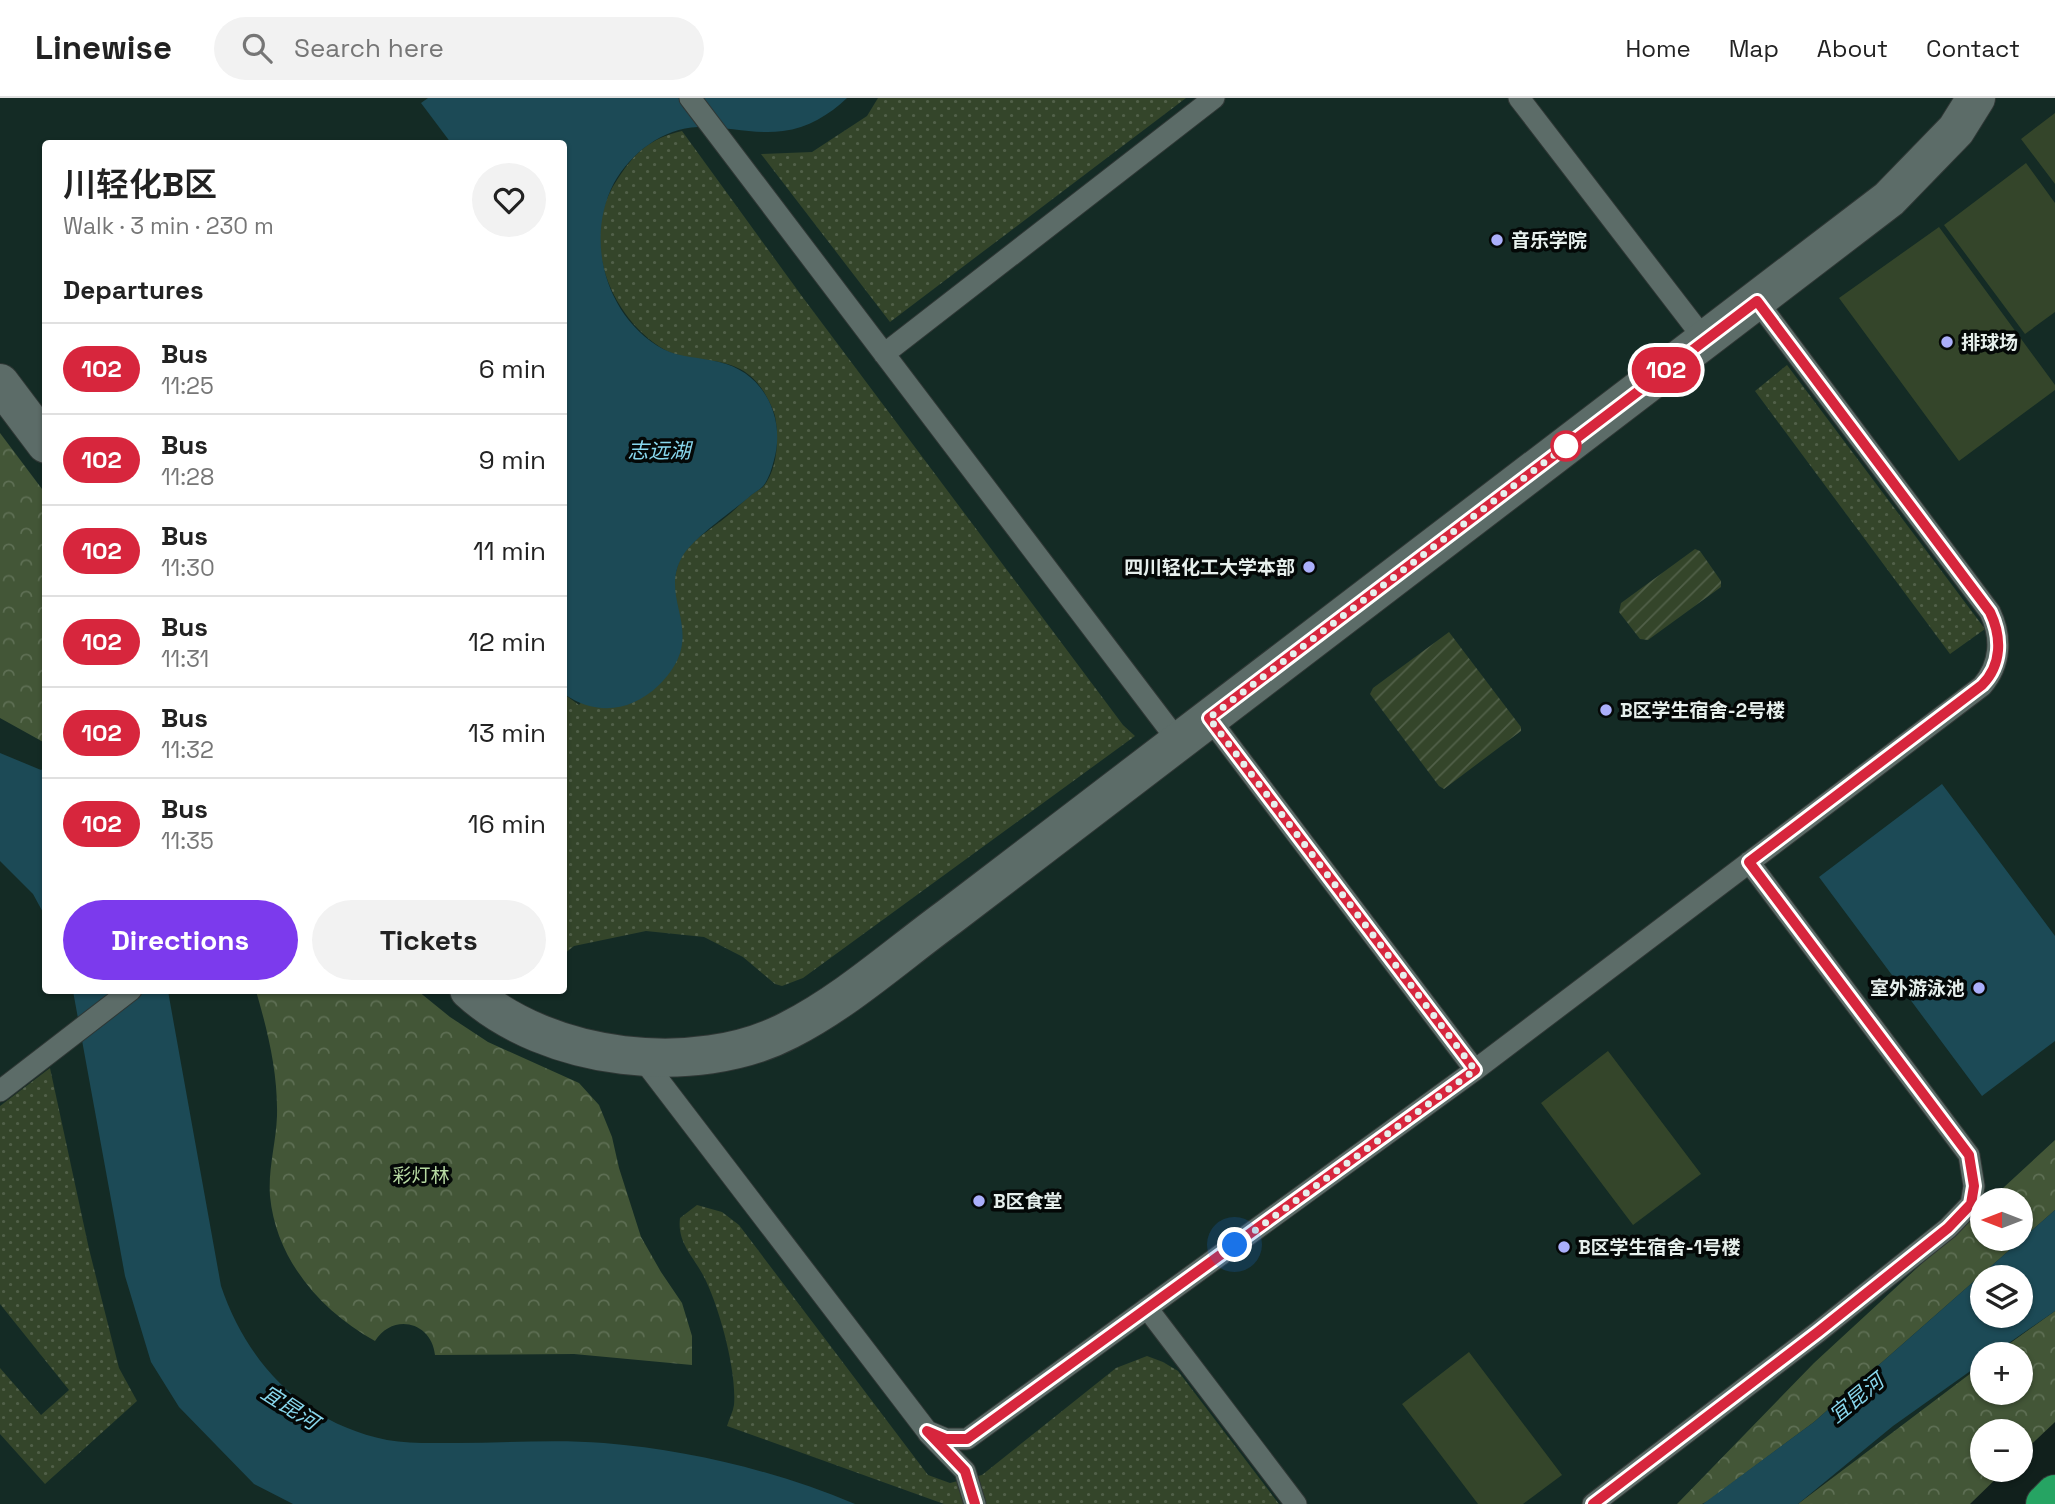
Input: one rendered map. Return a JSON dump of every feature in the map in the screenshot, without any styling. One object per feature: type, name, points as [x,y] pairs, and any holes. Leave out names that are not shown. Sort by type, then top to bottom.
[{"type":"highway","points":[[2045,1504],[2055,1494]]},
{"type":"street","points":[[473,994],[486,1006],[516,1023],[555,1038],[600,1052],[641,1057],[663,1058],[718,1052],[745,1047],[788,1031],[841,997],[1889,199],[1956,130],[1976,98]]},
{"type":"street","points":[[0,383],[42,439]]},
{"type":"lane","points":[[690,98],[1178,741]]},
{"type":"lane","points":[[884,354],[1213,98]]},
{"type":"lane","points":[[1519,98],[1705,340]]},
{"type":"lane","points":[[927,1431],[946,1439],[967,1439],[1475,1070],[1990,677],[1999,643],[1997,625],[1990,612],[1757,301]]},
{"type":"lane","points":[[1209,718],[1475,1070]]},
{"type":"lane","points":[[1593,1504],[1829,1324],[1948,1228],[1971,1204],[1974,1186],[1969,1155],[1749,862]]},
{"type":"lane","points":[[7,1086],[126,994]]},
{"type":"lane","points":[[641,1057],[927,1431],[965,1471],[975,1504]]},
{"type":"lane","points":[[1147,1308],[1296,1504]]},
{"type":"shaded area","name":"四川轻化工大学本部","points":[[0,98],[2055,98],[2055,1387],[2033,1401],[2033,1342],[1970,1342],[1970,1405],[2026,1405],[2004,1419],[1970,1419],[1970,1452],[1937,1504],[0,1504]]},
{"type":"green space","points":[[878,98],[1186,98],[890,322],[761,154],[812,152],[867,116]]},
{"type":"green space","points":[[2055,113],[2055,184],[2021,139]]},
{"type":"green space","points":[[682,131],[801,295],[1123,725],[1135,736],[803,978],[782,986],[775,984],[743,957],[704,937],[646,931],[574,946],[567,952],[567,696],[579,705],[673,586],[685,551],[763,487],[772,472],[776,453],[774,413],[764,392],[753,378],[728,364],[687,357],[660,347],[626,314],[605,272],[600,248],[600,225],[606,202],[630,162],[644,148],[660,138]]},
{"type":"green space","name":"排球场","points":[[2026,163],[2055,203],[2055,312],[2025,334],[1944,225]]},
{"type":"green space","name":"排球场","points":[[1939,227],[2055,385],[2055,390],[1959,461],[1839,298]]},
{"type":"green space","points":[[1787,365],[1985,629],[1950,654],[1755,391]]},
{"type":"green space","points":[[0,433],[42,489],[42,741],[0,718]]},
{"type":"green space","points":[[1695,549],[1700,551],[1721,581],[1721,587],[1648,640],[1640,639],[1619,612],[1621,603]]},
{"type":"green space","points":[[1449,632],[1521,727],[1521,731],[1444,789],[1439,786],[1370,694],[1373,688]]},
{"type":"green space","name":"彩灯林","points":[[257,994],[422,994],[488,1042],[579,1083],[599,1105],[612,1137],[641,1237],[682,1303],[692,1336],[692,1365],[574,1354],[435,1355],[427,1335],[411,1325],[392,1326],[375,1341],[355,1329],[320,1299],[304,1281],[281,1241],[274,1219],[270,1186],[277,1116],[276,1084]]},
{"type":"green space","points":[[1608,1051],[1701,1174],[1633,1225],[1541,1103]]},
{"type":"green space","points":[[50,1068],[89,1249],[119,1368],[137,1401],[45,1484],[0,1434],[0,1368],[41,1415],[69,1390],[0,1304],[0,1106]]},
{"type":"green space","points":[[2055,1140],[2055,1210],[2034,1228],[2034,1188],[2003,1188]]},
{"type":"green space","points":[[697,1205],[722,1212],[739,1225],[928,1475],[950,1483],[982,1475],[1116,1368],[1147,1356],[1178,1371],[1279,1504],[944,1504],[727,1426],[733,1408],[734,1391],[726,1338],[709,1288],[686,1248],[680,1227],[680,1218]]},
{"type":"green space","points":[[1970,1219],[1970,1251],[2008,1251],[1992,1265],[1970,1265],[1970,1285],[1814,1422],[1708,1501],[1702,1504],[1677,1504],[1814,1363]]},
{"type":"green space","points":[[2055,1311],[2055,1422],[2033,1443],[2033,1419],[1970,1419],[1970,1482],[1993,1482],[1970,1504],[1798,1504],[1970,1374],[1970,1405],[2033,1405],[2033,1342],[2012,1342]]},
{"type":"green space","points":[[1469,1352],[1562,1475],[1523,1504],[1478,1504],[1402,1404]]},
{"type":"water","name":"志远湖","points":[[428,98],[847,98],[818,120],[792,129],[762,132],[698,127],[672,132],[649,144],[629,162],[614,183],[605,205],[601,252],[606,276],[627,318],[643,335],[663,349],[735,367],[748,376],[768,399],[777,428],[774,460],[764,485],[703,534],[682,557],[676,573],[675,589],[683,634],[681,649],[674,666],[648,694],[625,706],[588,706],[567,696],[567,140],[449,140],[421,103]]},
{"type":"water","points":[[0,753],[42,769],[42,910],[33,894],[0,861]]},
{"type":"water","name":"室外游泳池","points":[[1942,784],[2055,936],[2055,1041],[1982,1096],[1819,877]]},
{"type":"water","name":"宜昆河","points":[[74,994],[169,994],[221,1286],[232,1315],[247,1341],[283,1386],[305,1405],[357,1432],[387,1440],[430,1443],[567,1441],[636,1446],[764,1472],[855,1504],[293,1504],[254,1484],[179,1407],[151,1362],[125,1276]]},
{"type":"water","points":[[2055,1210],[2055,1311],[2033,1326],[2033,1265],[1992,1265],[2008,1251],[2034,1251],[2034,1228]]},
{"type":"water","name":"宜昆河","points":[[1970,1285],[1970,1328],[2030,1328],[2010,1342],[1970,1342],[1970,1371],[1893,1426],[1798,1504],[1703,1504],[1814,1422]]},
{"type":"bus line","name":"102","points":[[975,1504],[965,1471],[927,1431],[946,1439],[967,1439],[1475,1070],[1209,718],[1757,301],[1990,612],[1997,625],[1999,643],[1996,661],[1990,677],[1982,685],[1749,862],[1969,1155],[1974,1186],[1971,1204],[1948,1228],[1818,1332],[1593,1504]]},
{"type":"place","name":"音乐学院","points":[[1497,240]]},
{"type":"place","name":"排球场","points":[[1947,342]]},
{"type":"place","name":"四川轻化工大学本部","points":[[1309,567]]},
{"type":"place","name":"B区学生宿舍-2号楼","points":[[1606,710]]},
{"type":"place","name":"室外游泳池","points":[[1979,988]]},
{"type":"place","name":"B区食堂","points":[[979,1201]]},
{"type":"place","name":"B区学生宿舍-1号楼","points":[[1564,1247]]},
{"type":"route","points":[[1235,1245],[1475,1070],[1209,718],[1566,446]]}]
